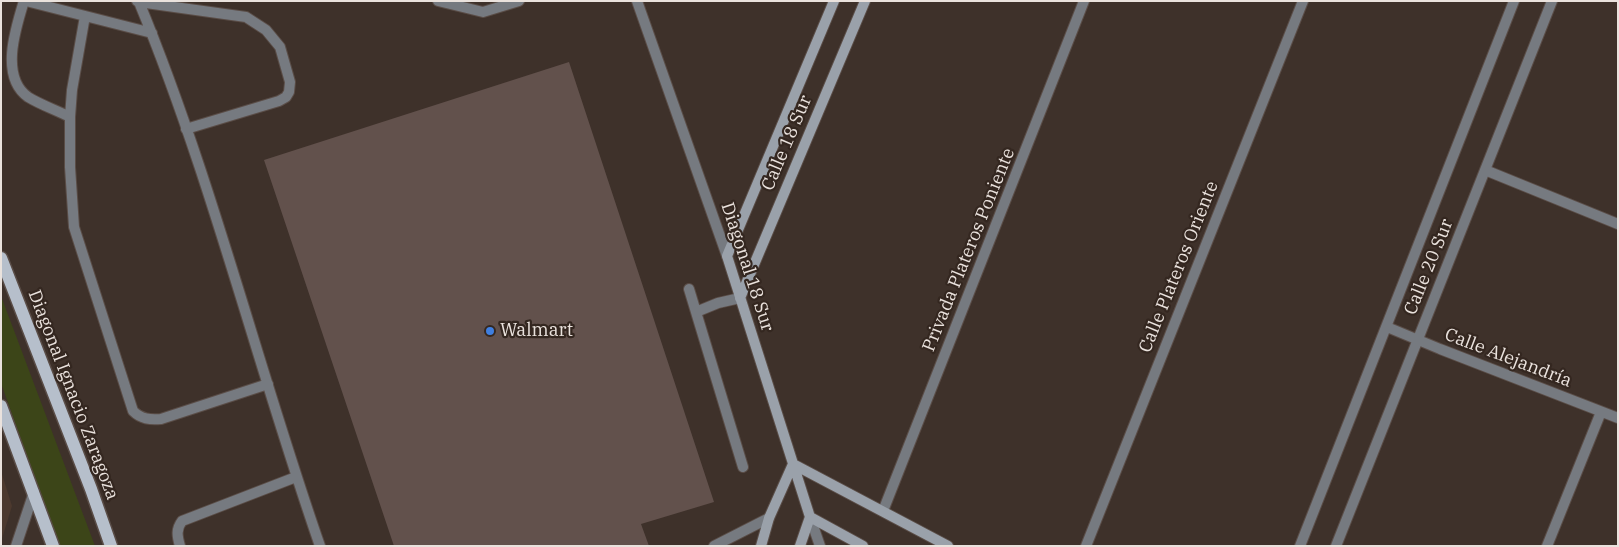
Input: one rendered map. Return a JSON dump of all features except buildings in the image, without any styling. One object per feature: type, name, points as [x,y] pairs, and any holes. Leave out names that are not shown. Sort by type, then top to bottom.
[{"type":"main road","name":"Diagonal Ignacio Zaragoza","points":[[1,258],[111,546]]},
{"type":"main road","points":[[1,406],[53,546]]},
{"type":"street","points":[[70,117],[26,96],[16,86],[10,75],[10,47],[25,1],[152,33]]},
{"type":"street","points":[[438,1],[483,12],[519,1]]},
{"type":"street","name":"Diagonal 18 Sur","points":[[637,1],[728,256],[820,546]]},
{"type":"street","name":"Calle 18 Sur","points":[[728,256],[834,1]]},
{"type":"street","name":"Calle 18 Sur","points":[[740,298],[865,1]]},
{"type":"street","name":"Privada Plateros Poniente","points":[[883,511],[1084,1]]},
{"type":"street","name":"Calle Plateros Oriente","points":[[1086,546],[1303,1]]},
{"type":"street","name":"Calle 20 Sur","points":[[1300,546],[1514,1]]},
{"type":"street","name":"Calle 20 Sur","points":[[1336,546],[1552,1]]},
{"type":"street","points":[[138,2],[152,33],[225,244],[278,422],[320,546]]},
{"type":"street","points":[[138,2],[246,17],[266,30],[280,47],[290,82],[289,92],[286,97],[186,130]]},
{"type":"street","points":[[85,16],[72,90],[70,117],[70,167],[74,227],[133,410],[144,419],[161,419],[268,384]]},
{"type":"street","points":[[1485,170],[1618,224]]},
{"type":"street","points":[[688,289],[743,466]]},
{"type":"street","points":[[696,312],[718,303],[740,298]]},
{"type":"street","name":"Calle Alejandría","points":[[1387,327],[1618,418]]},
{"type":"street","points":[[1547,546],[1601,412]]},
{"type":"street","points":[[761,546],[769,518],[793,464],[948,546]]},
{"type":"street","points":[[180,546],[178,526],[182,521],[296,477]]},
{"type":"street","points":[[16,546],[34,492]]},
{"type":"street","points":[[800,546],[810,517],[863,546]]},
{"type":"street","points":[[714,546],[769,518]]},
{"type":"shaded area","points":[[1,471],[12,506],[1,542]]},
{"type":"green space","points":[[1,296],[95,546],[59,546],[1,383]]},
{"type":"place","name":"Walmart","points":[[490,331]]}]
